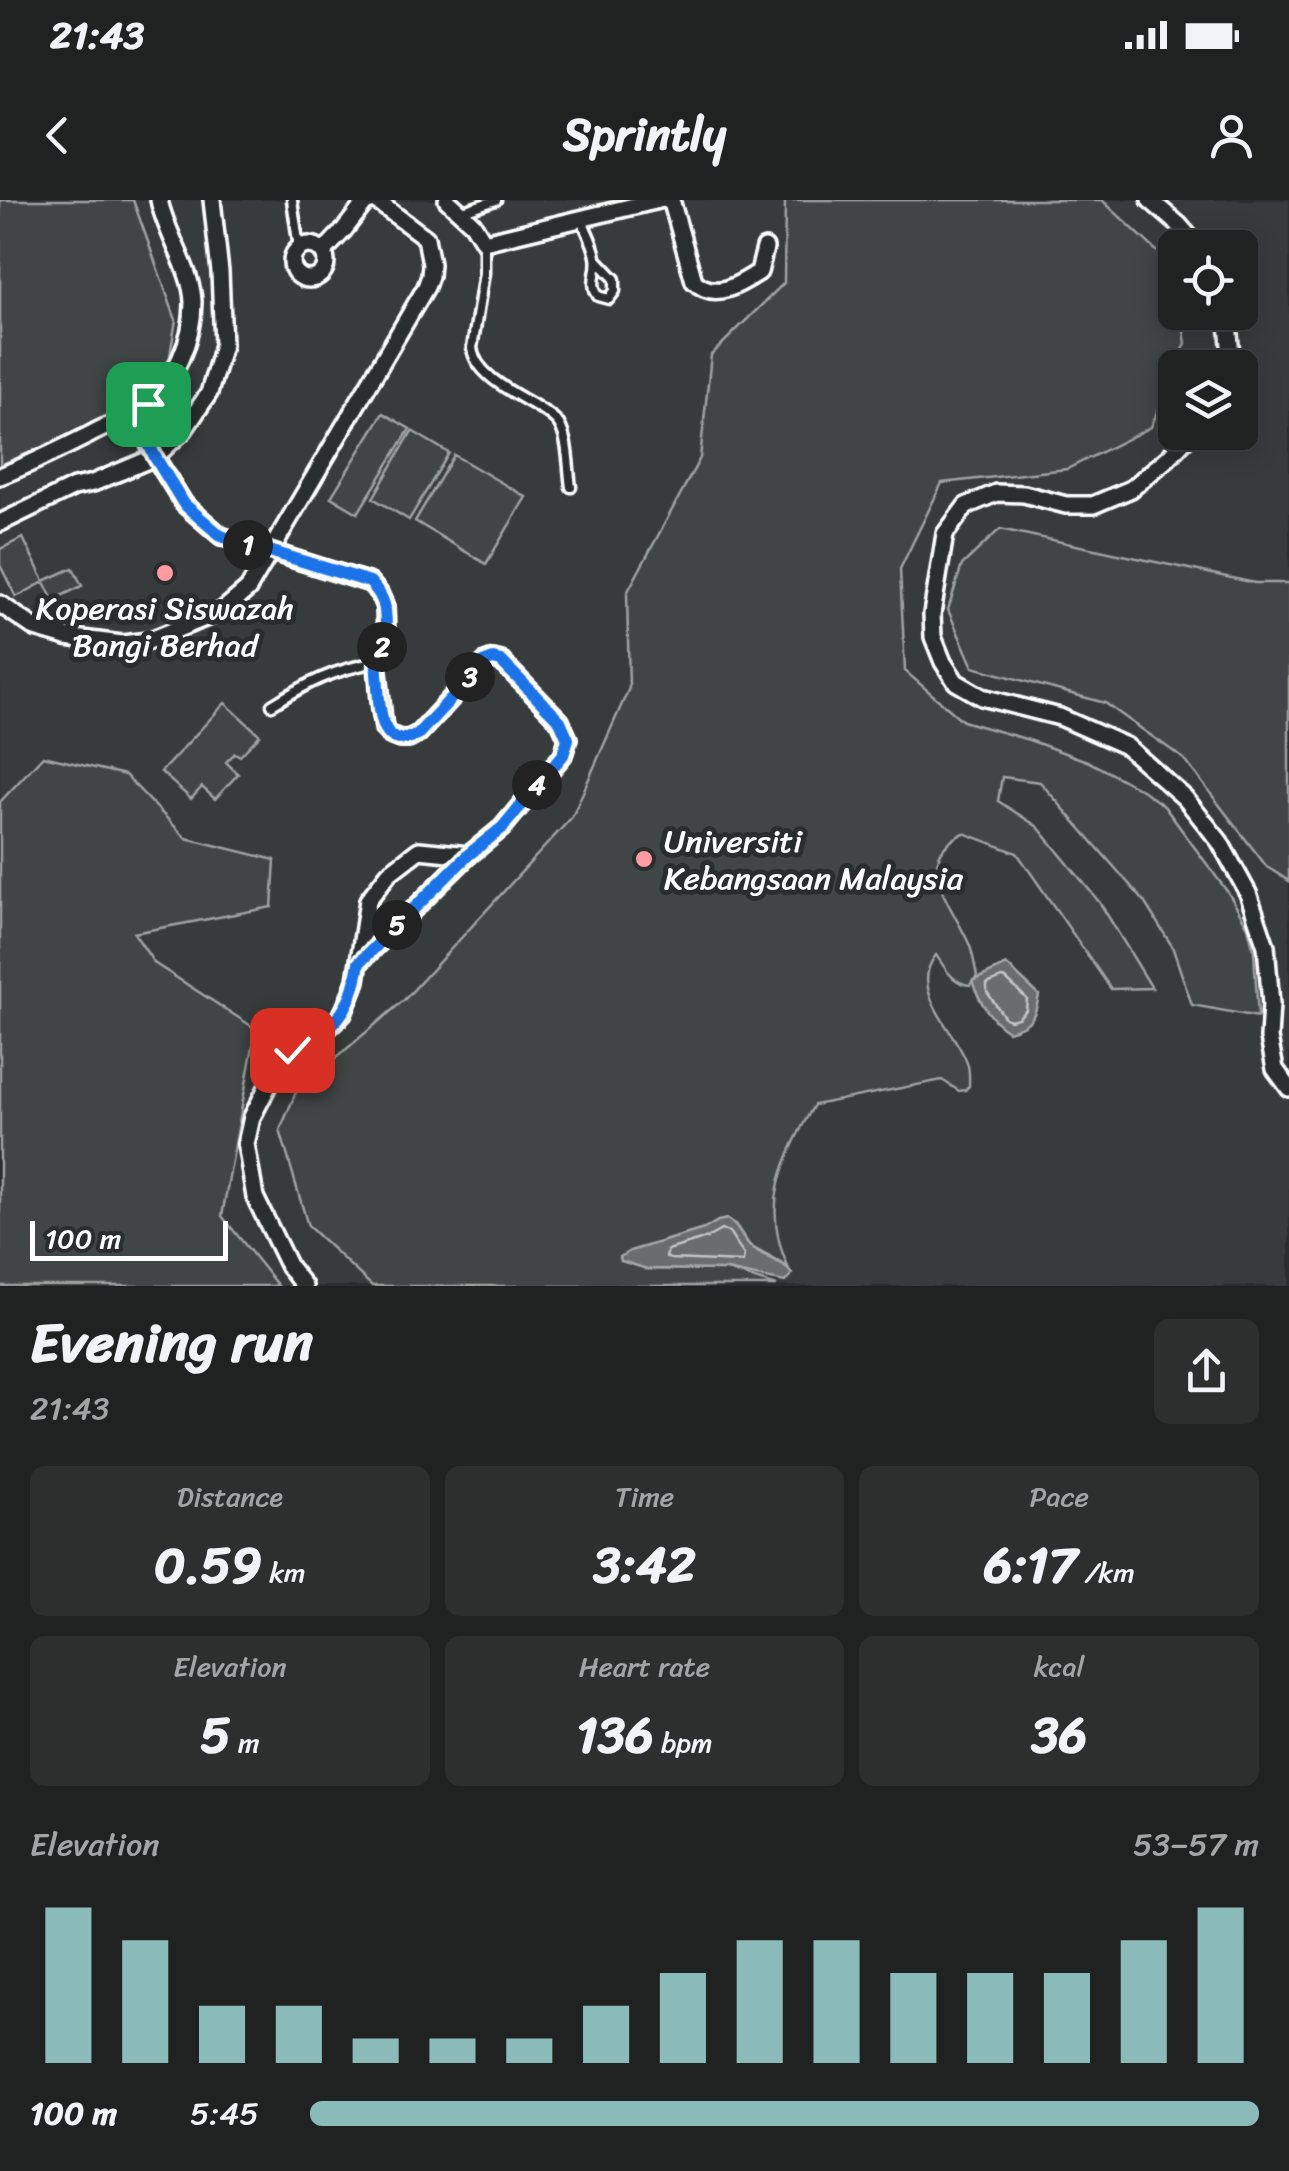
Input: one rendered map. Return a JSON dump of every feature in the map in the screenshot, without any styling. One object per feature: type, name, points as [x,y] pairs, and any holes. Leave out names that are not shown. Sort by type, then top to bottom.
[{"type":"street","points":[[0,476],[134,413],[148,404],[174,372],[188,338],[193,302],[190,282],[162,217],[159,200]]},
{"type":"street","points":[[0,525],[74,487],[155,457],[184,430],[209,393],[223,344],[212,200]]},
{"type":"street","points":[[0,604],[35,628],[66,637],[122,644],[148,641],[222,611],[248,589],[430,276],[426,238],[375,200],[366,203],[323,252]]},
{"type":"street","points":[[447,200],[474,224],[484,242],[663,200],[672,203],[694,281],[708,291],[734,288],[760,272],[766,248]]},
{"type":"street","points":[[1150,200],[1181,230]]},
{"type":"street","points":[[309,245],[323,252],[324,268],[317,277],[300,277],[293,268],[292,257],[299,248],[309,245]]},
{"type":"street","points":[[134,413],[184,504],[221,536],[370,582],[379,593],[385,607],[386,637],[376,662],[384,729],[390,735],[409,739],[418,734],[485,662],[493,659],[501,661],[560,721],[568,739],[563,755],[502,828],[468,855],[359,963]]},
{"type":"street","points":[[1175,450],[1132,489],[1093,505],[1066,505],[1024,494],[996,492],[966,506],[944,534],[932,614],[934,637],[956,682],[982,697],[1060,717],[1126,746],[1197,812],[1220,842],[1248,892],[1266,946],[1271,1004],[1269,1038],[1276,1069],[1289,1088]]},
{"type":"street","points":[[304,1286],[289,1267],[255,1196],[246,1144],[252,1117],[274,1074],[292,1050],[324,1032],[343,1014],[356,982],[368,900],[389,873],[418,850],[468,855]]},
{"type":"lane","points":[[292,200],[299,248]]},
{"type":"lane","points":[[460,212],[496,200]]},
{"type":"lane","points":[[581,218],[597,260],[615,279],[615,291],[609,299],[594,291],[597,260]]},
{"type":"lane","points":[[484,242],[473,358],[477,366],[516,395],[556,419],[563,432],[571,487]]},
{"type":"lane","points":[[272,705],[312,680],[345,667],[376,662]]},
{"type":"shaded area","name":"Universiti Kebangsaan Malaysia","points":[[0,200],[1289,200],[1289,1286],[0,1286]]},
{"type":"shaded area","points":[[0,200],[133,200],[176,320],[169,361],[136,399],[77,432],[0,465]]},
{"type":"shaded area","points":[[785,200],[1102,200],[1158,252],[1158,330],[1184,330],[1186,343],[1183,350],[1158,350],[1158,410],[1151,427],[1067,469],[942,483],[900,569],[905,671],[963,721],[1087,761],[1164,806],[1229,894],[1248,927],[1254,951],[1258,1017],[1192,1005],[1172,946],[1143,900],[1040,782],[1002,777],[998,801],[1038,827],[1100,903],[1152,988],[1111,989],[1017,853],[964,833],[948,844],[939,857],[937,870],[946,900],[970,946],[977,976],[970,985],[959,982],[936,955],[927,983],[937,1011],[967,1063],[969,1086],[959,1091],[942,1080],[814,1105],[779,1183],[776,1223],[788,1267],[750,1246],[735,1224],[718,1221],[647,1269],[727,1270],[777,1286],[372,1286],[308,1226],[280,1130],[296,1092],[404,1000],[572,817],[629,688],[627,593],[700,458],[711,355],[784,283]]},
{"type":"shaded area","points":[[383,413],[410,429],[358,513],[331,497]]},
{"type":"shaded area","points":[[412,431],[449,453],[409,520],[373,498]]},
{"type":"shaded area","points":[[454,455],[526,497],[486,564],[415,521]]},
{"type":"shaded area","points":[[1000,529],[1255,583],[1289,583],[1289,881],[1267,867],[1184,759],[1105,703],[973,667],[948,610],[962,565]]},
{"type":"shaded area","points":[[23,538],[44,581],[73,568],[82,586],[53,600],[44,582],[16,597],[0,565],[0,549]]},
{"type":"shaded area","points":[[225,703],[260,735],[240,756],[235,753],[226,762],[238,774],[215,799],[202,787],[191,799],[161,772]]},
{"type":"shaded area","points":[[43,756],[125,775],[186,838],[275,860],[272,907],[134,933],[154,963],[256,1029],[222,1216],[278,1286],[0,1286],[0,802]]},
{"type":"water","points":[[1007,965],[1039,995],[1031,1020],[1008,1031],[986,1009],[972,981]]},
{"type":"water","points":[[727,1219],[749,1245],[788,1269],[792,1274],[785,1282],[727,1270],[647,1269],[621,1261],[620,1257],[630,1251]]},
{"type":"place","name":"Koperasi Siswazah Bangi Berhad","points":[[165,573]]},
{"type":"place","name":"Universiti Kebangsaan Malaysia","points":[[644,859]]},
{"type":"route","points":[[148,404],[134,413],[155,457],[184,504],[221,536],[370,582],[379,593],[385,607],[386,637],[376,662],[384,729],[390,735],[409,739],[418,734],[459,688],[493,659],[501,661],[560,721],[568,739],[563,755],[502,828],[468,855],[359,963],[343,1014],[324,1032],[292,1050]]}]
